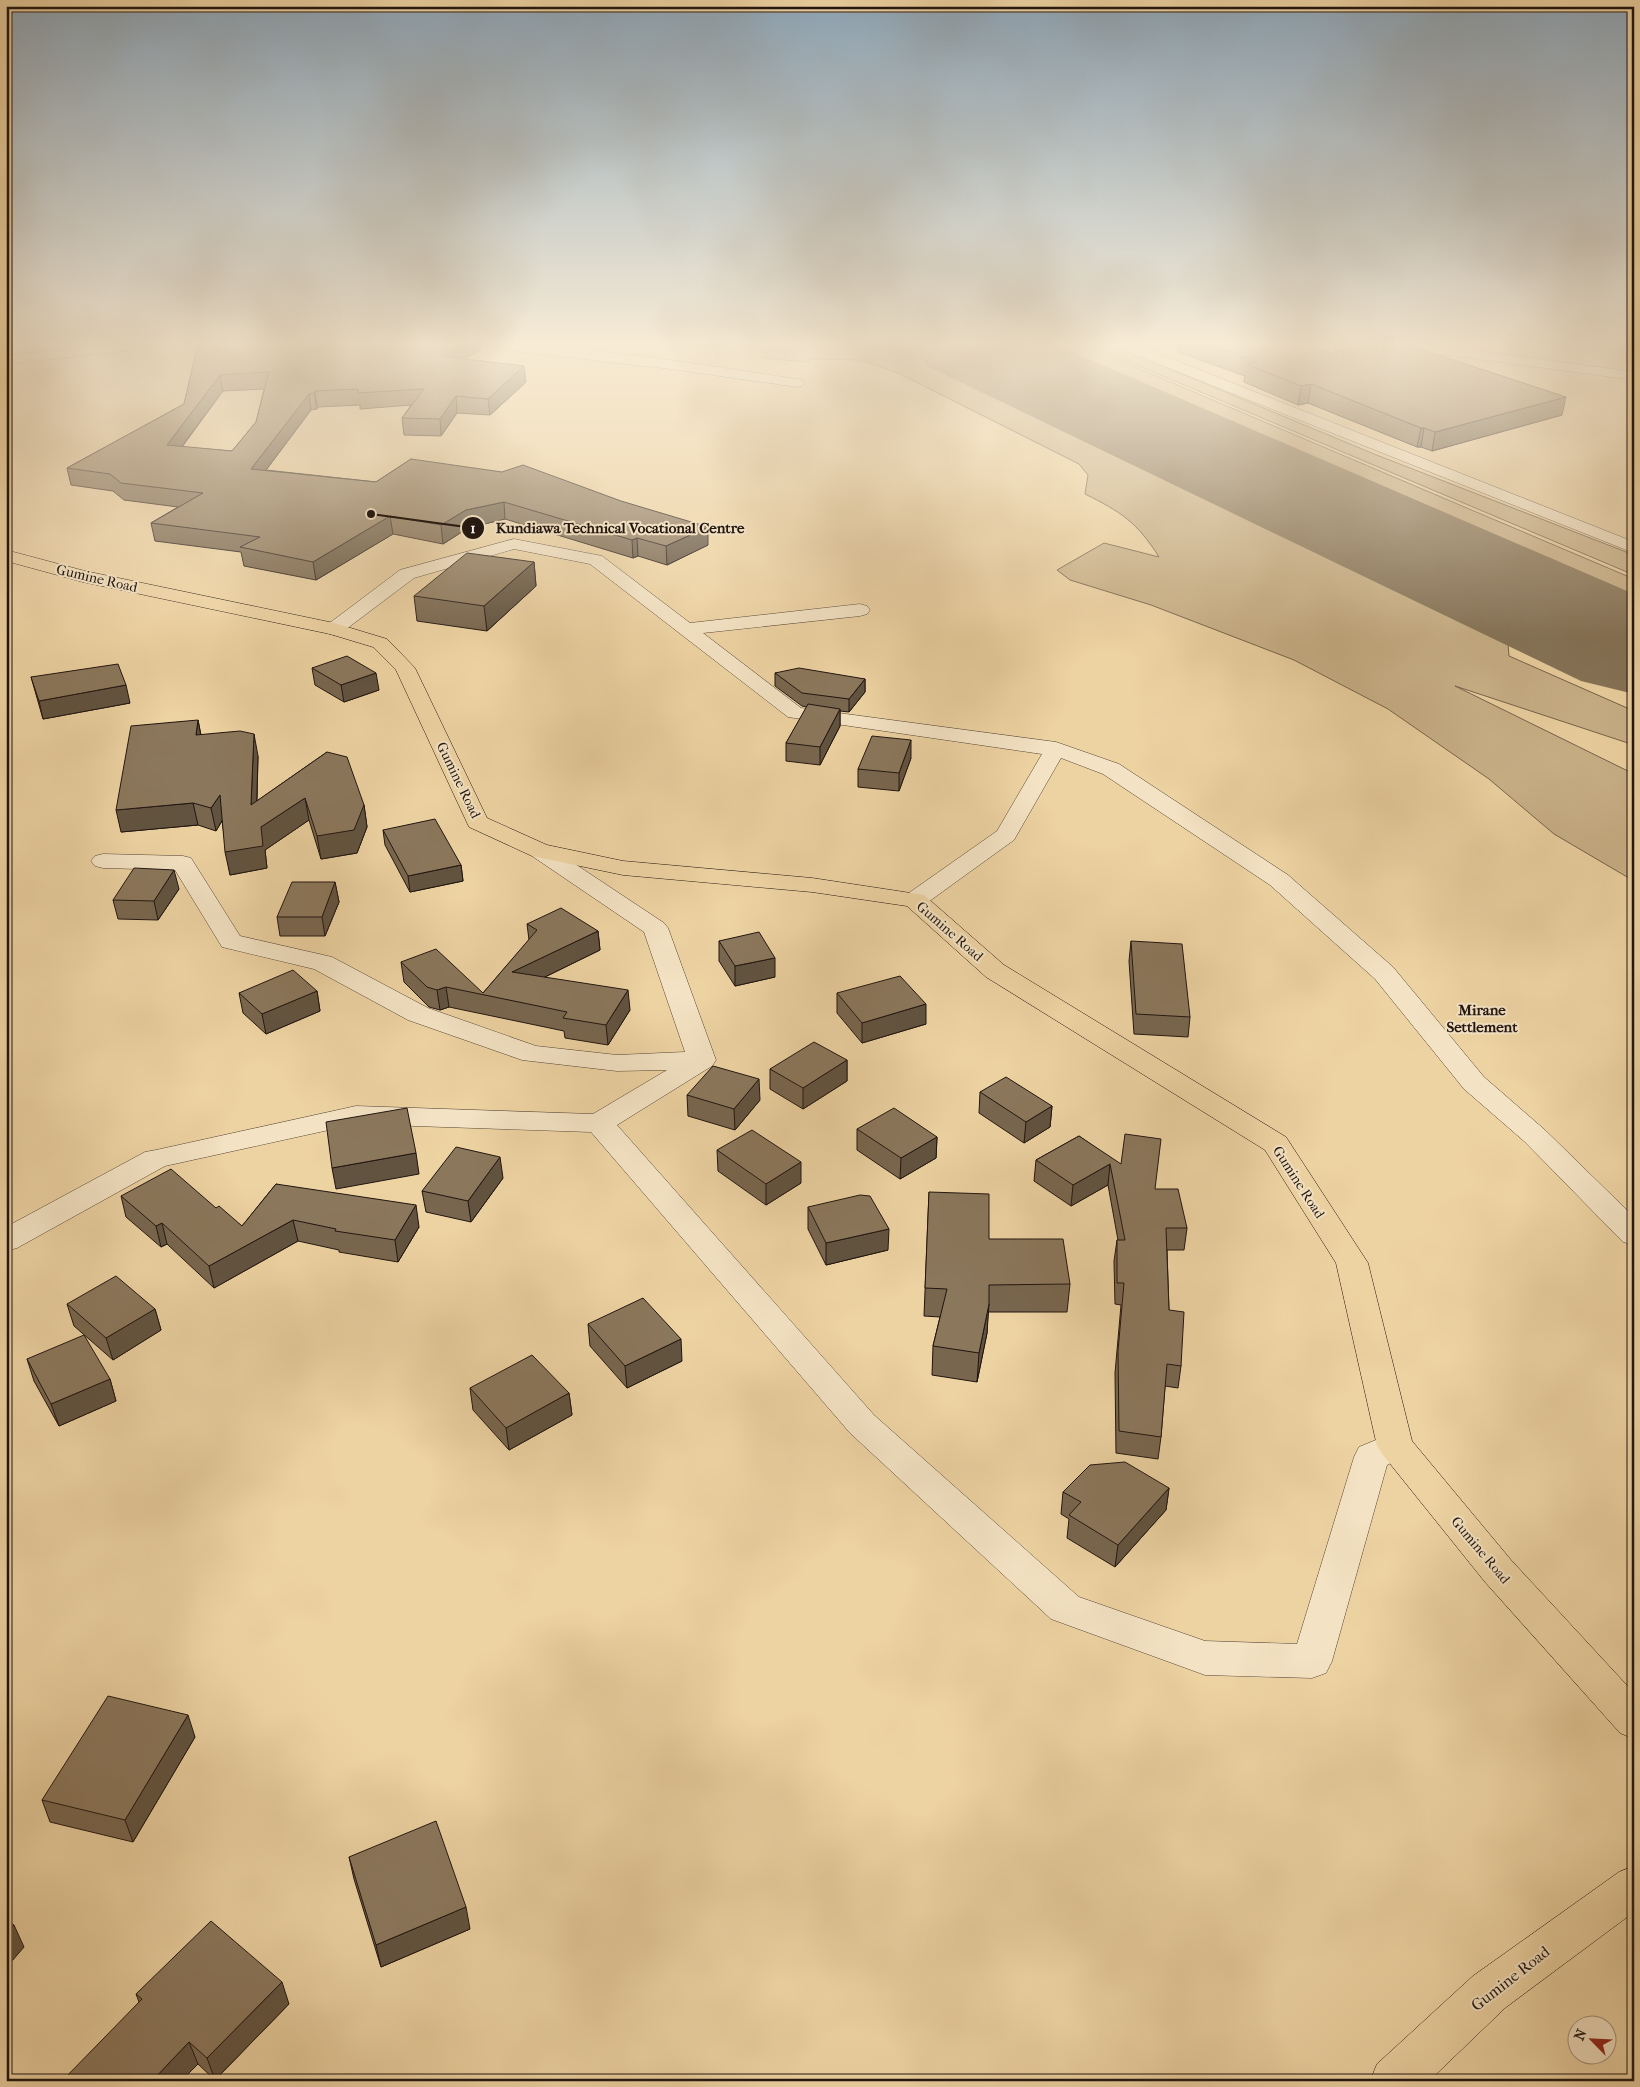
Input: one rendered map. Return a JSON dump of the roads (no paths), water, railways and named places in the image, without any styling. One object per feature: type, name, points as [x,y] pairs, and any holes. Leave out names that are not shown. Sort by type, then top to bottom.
[{"type":"main road","name":"Gumine Road","points":[[6,555],[83,576],[334,629],[380,643],[404,668],[477,822],[540,851],[622,868],[812,885],[915,900],[995,971],[1276,1144],[1352,1263],[1395,1446],[1498,1571],[1634,1721]]},
{"type":"main road","name":"Gumine Road","points":[[1394,2081],[1489,1992],[1634,1886]]},
{"type":"street","points":[[1365,441],[1634,548]]},
{"type":"street","points":[[334,629],[407,574],[514,544],[596,560],[795,713],[1056,749],[1111,769],[1279,880],[1384,973],[1474,1083],[1535,1136],[1634,1235]]},
{"type":"street","points":[[685,630],[860,610]]},
{"type":"street","points":[[915,900],[1006,835],[1056,749]]},
{"type":"street","points":[[540,851],[655,928],[702,1060]]},
{"type":"street","points":[[102,861],[183,863],[231,942],[323,963],[418,1014],[532,1054],[617,1063],[702,1060]]},
{"type":"street","points":[[6,1241],[156,1159],[356,1115],[599,1123],[702,1060]]},
{"type":"street","points":[[599,1123],[862,1424],[1065,1608],[1205,1658],[1312,1661],[1372,1457],[1395,1446]]},
{"type":"place","name":"Kundiawa Technical Vocational Centre","points":[[371,514]]},
{"type":"district","name":"Mirane Settlement","points":[[1482,1018]]}]
